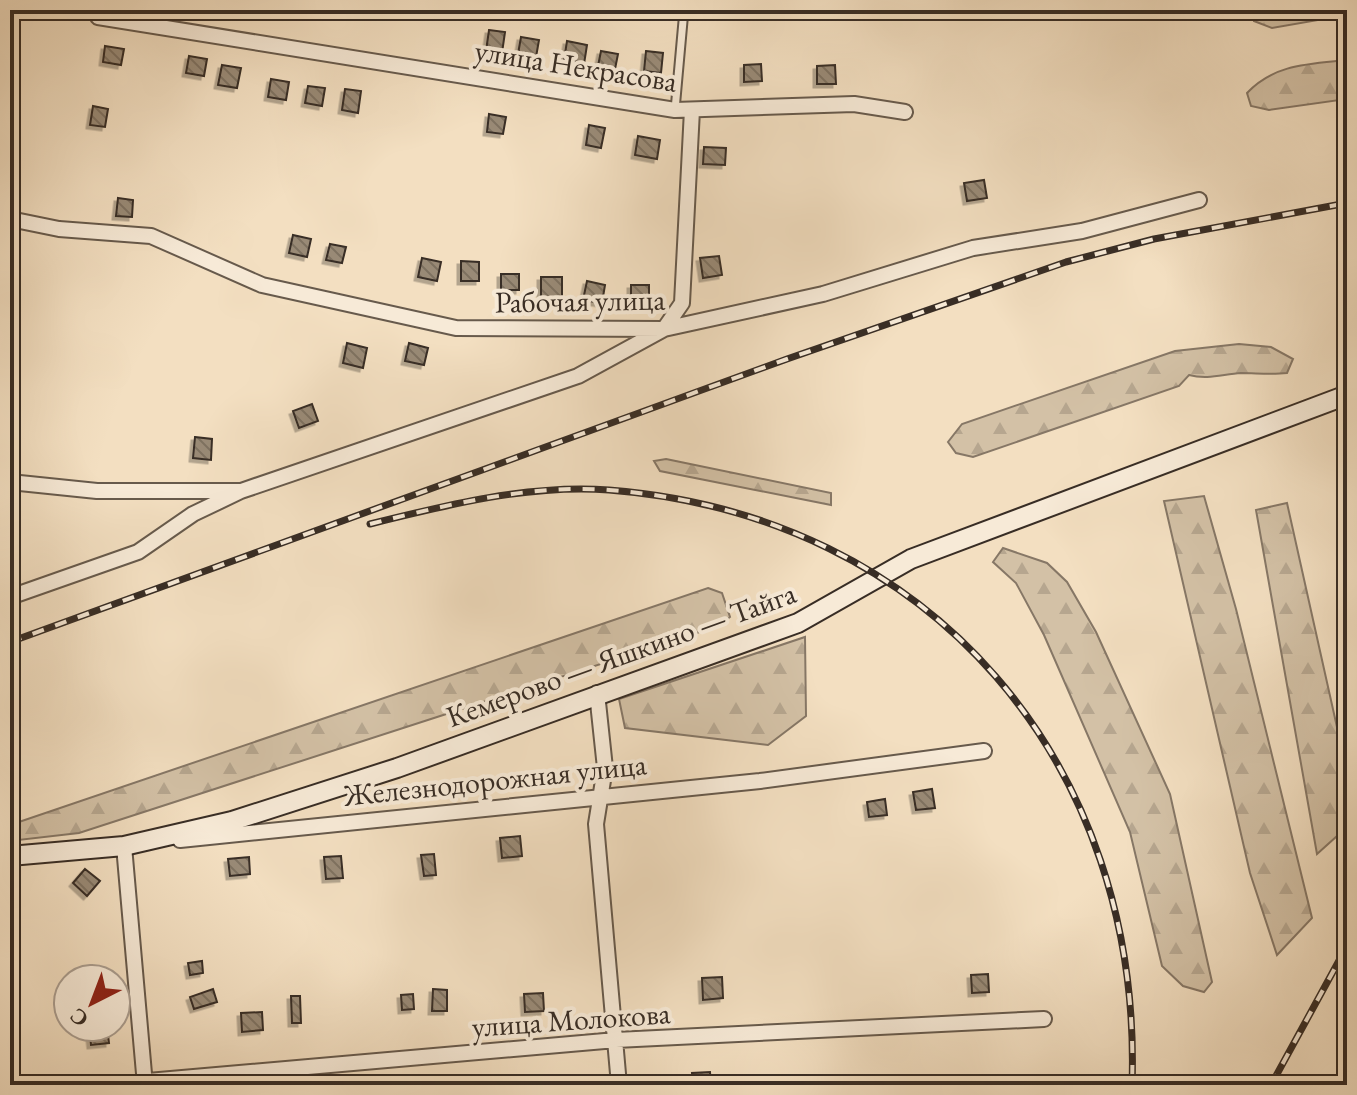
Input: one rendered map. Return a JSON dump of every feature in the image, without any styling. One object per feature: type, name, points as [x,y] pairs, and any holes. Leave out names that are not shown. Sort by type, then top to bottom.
[{"type":"main road","name":"Кемерово — Яшкино — Тайга","points":[[124,846],[232,821],[397,768],[597,693],[798,623],[911,559],[1347,395]]},
{"type":"main road","name":"Железнодорожная улица","points":[[10,856],[124,846]]},
{"type":"street","name":"улица Некрасова","points":[[98,17],[675,110],[854,104],[905,112]]},
{"type":"street","points":[[10,597],[138,552],[193,514],[241,491],[578,376],[664,329],[682,303],[692,110]]},
{"type":"street","name":"Рабочая улица","points":[[10,219],[59,229],[151,236],[262,285],[456,328],[664,329],[823,294],[973,248],[1082,231],[1199,200]]},
{"type":"street","points":[[10,482],[97,491],[241,491]]},
{"type":"street","points":[[597,693],[605,768],[596,824],[619,1085]]},
{"type":"street","name":"Железнодорожная улица","points":[[124,846],[598,798],[984,751]]},
{"type":"street","points":[[124,846],[145,1084]]},
{"type":"street","name":"улица Молокова","points":[[102,1085],[145,1084],[616,1040],[1044,1019]]},
{"type":"lane","points":[[675,110],[684,10]]},
{"type":"green space","points":[[1255,10],[1347,10],[1347,15],[1272,28],[1254,21]]},
{"type":"green space","points":[[1347,60],[1347,99],[1269,110],[1251,106],[1247,93],[1269,76],[1293,67]]},
{"type":"green space","points":[[1239,344],[1271,347],[1293,359],[1287,373],[1209,377],[1189,375],[1179,386],[973,457],[956,453],[948,442],[962,424],[1175,351]]},
{"type":"green space","points":[[666,459],[831,493],[831,505],[660,471],[654,461]]},
{"type":"green space","points":[[1204,496],[1236,609],[1312,918],[1277,955],[1250,873],[1164,501]]},
{"type":"green space","points":[[1287,503],[1347,772],[1347,827],[1317,854],[1256,510]]},
{"type":"green space","points":[[1003,548],[1047,563],[1067,582],[1096,632],[1170,794],[1212,982],[1204,992],[1183,986],[1162,966],[1130,832],[1044,635],[1016,583],[993,562]]},
{"type":"green space","points":[[708,588],[722,593],[730,617],[718,626],[79,833],[10,841],[10,825]]},
{"type":"green space","points":[[805,637],[806,716],[768,745],[625,728],[619,699]]},
{"type":"building","points":[[489,30],[505,32],[502,53],[486,51]]},
{"type":"building","points":[[521,37],[539,40],[536,57],[518,54]]},
{"type":"building","points":[[567,41],[587,45],[584,64],[564,60]]},
{"type":"building","points":[[105,46],[124,49],[121,65],[103,62]]},
{"type":"building","points":[[601,51],[618,54],[614,74],[597,71]]},
{"type":"building","points":[[646,51],[663,53],[661,73],[644,71]]},
{"type":"building","points":[[189,56],[207,59],[204,76],[186,73]]},
{"type":"building","points":[[761,64],[762,81],[744,82],[744,65]]},
{"type":"building","points":[[222,65],[241,68],[237,88],[218,85]]},
{"type":"building","points":[[835,65],[836,84],[817,84],[817,66]]},
{"type":"building","points":[[271,79],[289,82],[286,100],[268,97]]},
{"type":"building","points":[[308,86],[325,88],[322,106],[305,103]]},
{"type":"building","points":[[345,89],[361,91],[358,113],[342,110]]},
{"type":"building","points":[[93,106],[108,109],[105,127],[90,125]]},
{"type":"building","points":[[489,114],[506,117],[503,134],[487,132]]},
{"type":"building","points":[[589,125],[605,128],[601,148],[586,145]]},
{"type":"building","points":[[638,136],[660,140],[657,159],[635,155]]},
{"type":"building","points":[[704,147],[726,148],[725,165],[703,164]]},
{"type":"building","points":[[984,180],[987,198],[967,201],[964,183]]},
{"type":"building","points":[[118,198],[133,200],[132,217],[116,216]]},
{"type":"building","points":[[293,235],[311,239],[307,257],[289,253]]},
{"type":"building","points":[[330,244],[346,247],[342,263],[326,260]]},
{"type":"building","points":[[719,256],[722,275],[703,278],[700,258]]},
{"type":"building","points":[[422,258],[441,262],[437,281],[418,277]]},
{"type":"building","points":[[461,261],[479,262],[479,281],[461,281]]},
{"type":"building","points":[[501,274],[519,274],[519,290],[501,290]]},
{"type":"building","points":[[541,277],[562,277],[562,298],[541,298]]},
{"type":"building","points":[[587,281],[605,285],[602,303],[583,300]]},
{"type":"building","points":[[631,285],[649,285],[649,301],[631,301]]},
{"type":"building","points":[[347,343],[367,348],[363,368],[343,363]]},
{"type":"building","points":[[409,343],[428,348],[424,365],[405,361]]},
{"type":"building","points":[[312,404],[318,421],[299,428],[293,411]]},
{"type":"building","points":[[195,437],[212,439],[211,460],[193,458]]},
{"type":"building","points":[[932,789],[935,808],[916,810],[913,792]]},
{"type":"building","points":[[885,799],[887,815],[869,817],[867,802]]},
{"type":"building","points":[[520,836],[522,856],[502,858],[500,838]]},
{"type":"building","points":[[434,854],[436,875],[424,876],[421,855]]},
{"type":"building","points":[[341,856],[343,878],[326,879],[324,857]]},
{"type":"building","points":[[249,857],[250,874],[230,876],[228,859]]},
{"type":"building","points":[[85,869],[100,881],[87,896],[73,883]]},
{"type":"building","points":[[10,877],[15,877],[17,894],[10,895]]},
{"type":"building","points":[[202,961],[203,973],[190,975],[188,963]]},
{"type":"building","points":[[988,974],[989,992],[972,993],[971,975]]},
{"type":"building","points":[[722,977],[723,998],[703,1000],[702,978]]},
{"type":"building","points":[[213,989],[217,1002],[194,1009],[190,997]]},
{"type":"building","points":[[433,989],[447,990],[447,1011],[432,1011]]},
{"type":"building","points":[[543,993],[544,1011],[525,1012],[524,994]]},
{"type":"building","points":[[413,994],[414,1009],[402,1010],[401,995]]},
{"type":"building","points":[[291,996],[300,996],[301,1023],[292,1023]]},
{"type":"building","points":[[262,1012],[263,1030],[242,1032],[241,1013]]},
{"type":"building","points":[[710,1072],[711,1085],[693,1085],[692,1073]]},
{"type":"railway","points":[[10,642],[787,359],[1066,262],[1154,239],[1347,203]]},
{"type":"railway","points":[[370,524],[458,503],[519,493],[609,490],[725,510],[829,548],[919,605],[996,676],[1057,762],[1100,860],[1126,968],[1132,1085]]},
{"type":"railway","points":[[1271,1085],[1347,946]]}]
